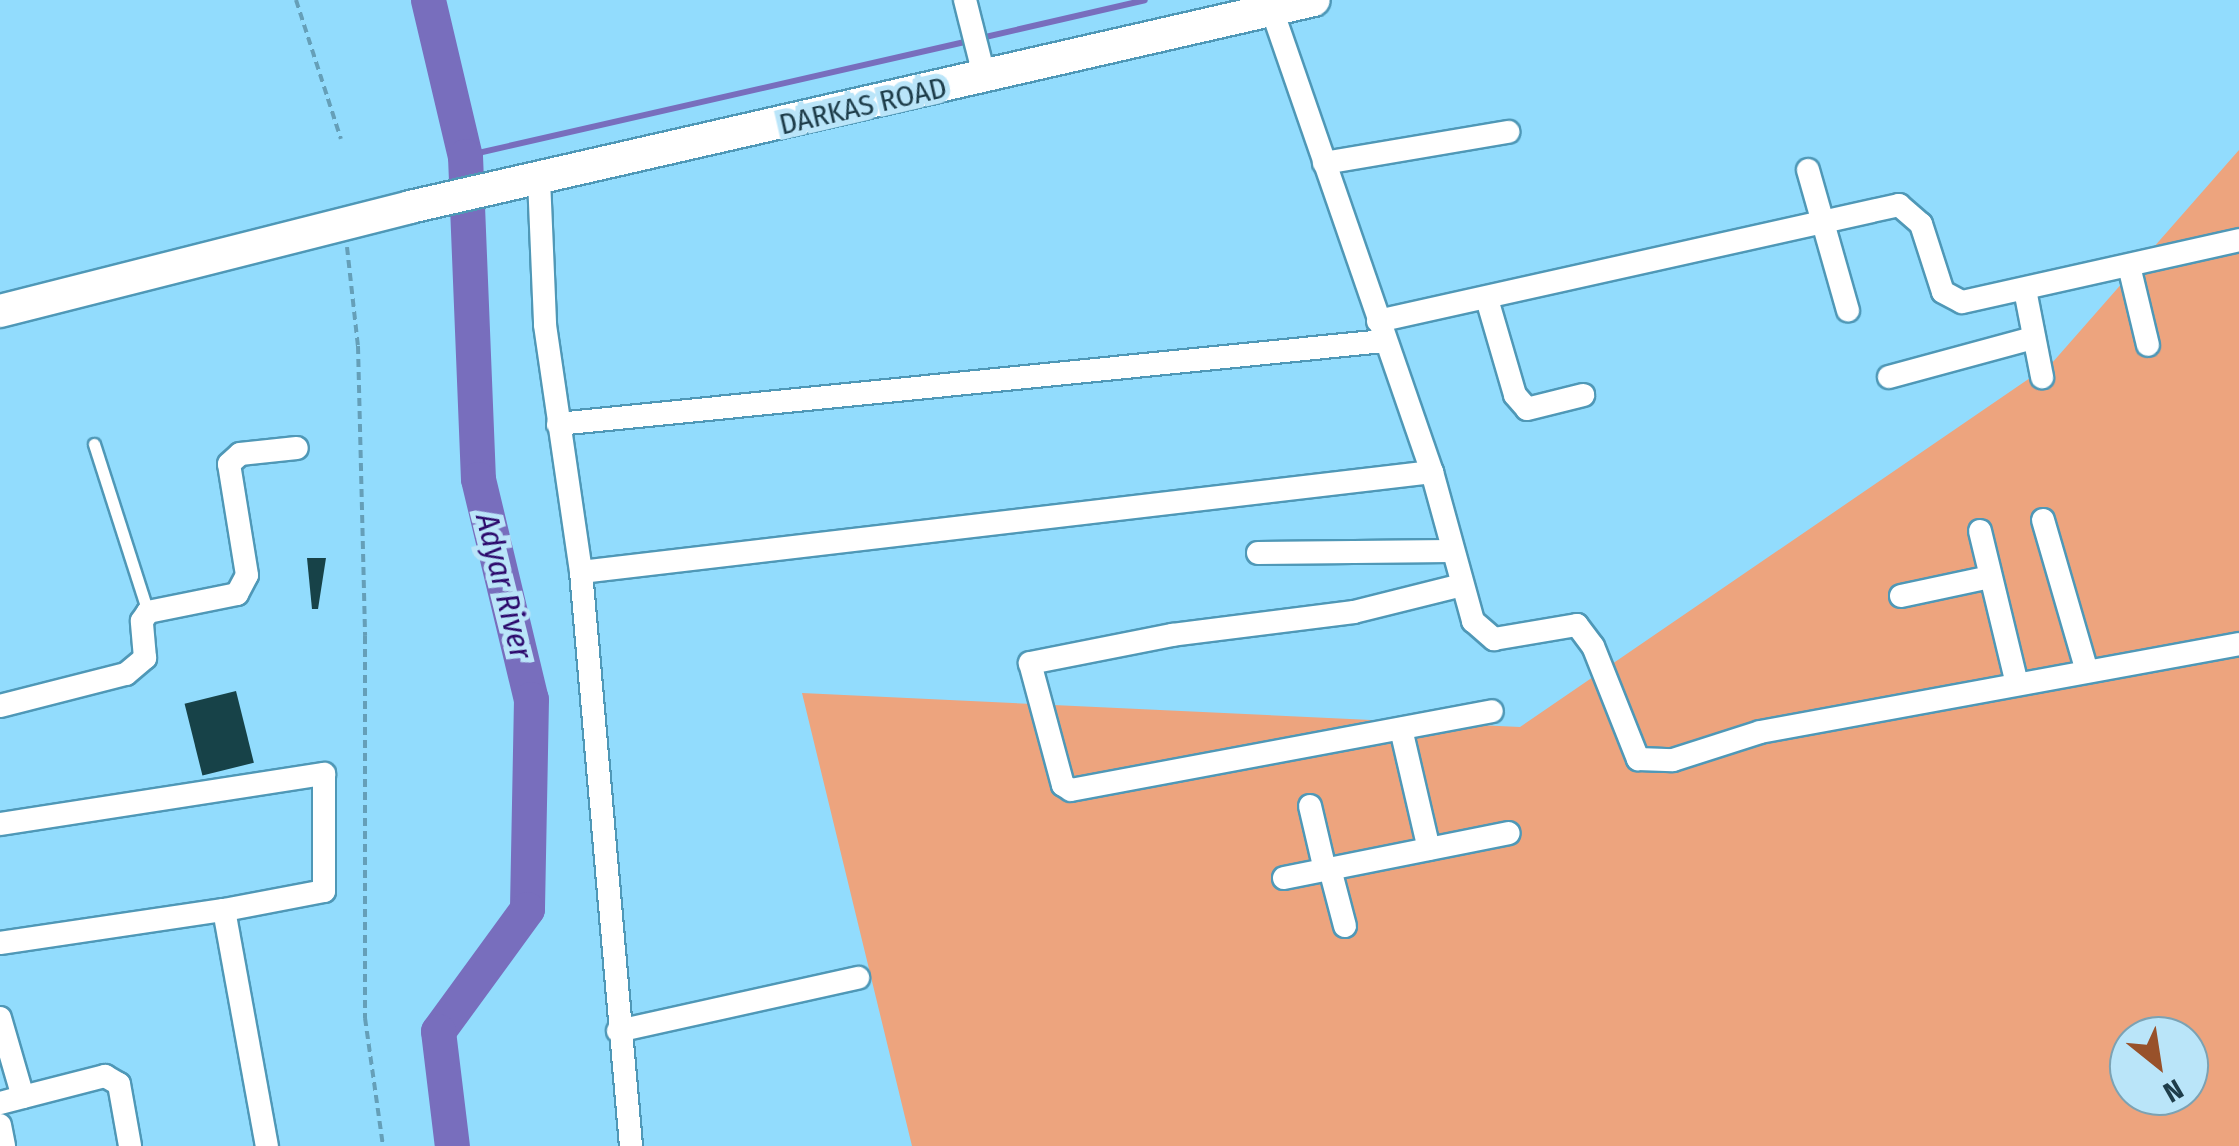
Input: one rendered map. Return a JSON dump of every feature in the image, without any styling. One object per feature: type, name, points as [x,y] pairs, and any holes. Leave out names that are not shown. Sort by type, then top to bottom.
[{"type":"main road","name":"DARKAS ROAD","points":[[0,310],[524,182],[978,54],[1272,10],[1314,0]]},
{"type":"street","points":[[965,0],[978,54]]},
{"type":"street","points":[[1272,10],[1432,472],[1450,551],[1484,636],[1577,625],[1593,646],[1629,746],[1638,759],[1654,763],[1760,732],[2239,644]]},
{"type":"street","points":[[1324,163],[1508,132]]},
{"type":"street","points":[[1808,170],[1848,310]]},
{"type":"street","points":[[524,182],[581,572],[631,1146]]},
{"type":"street","points":[[558,424],[1381,331],[1487,299],[1822,225],[1899,204],[1922,224],[1950,301],[2025,290],[2238,246]]},
{"type":"street","points":[[2129,266],[2148,345]]},
{"type":"street","points":[[2025,290],[2042,376]]},
{"type":"street","points":[[1487,299],[1515,394],[1527,410],[1582,395]]},
{"type":"street","points":[[1889,377],[2034,338]]},
{"type":"street","points":[[0,706],[126,674],[145,658],[142,621],[148,612],[224,598],[244,586],[229,464],[240,454],[296,448]]},
{"type":"street","points":[[581,572],[1432,472]]},
{"type":"street","points":[[2043,520],[2087,671]]},
{"type":"street","points":[[1980,531],[2017,684]]},
{"type":"street","points":[[1258,553],[1450,551]]},
{"type":"street","points":[[1901,596],[1990,577]]},
{"type":"street","points":[[1462,586],[1354,612],[1172,634],[1030,663],[1063,785],[1072,790],[1492,711]]},
{"type":"street","points":[[1401,729],[1429,849]]},
{"type":"street","points":[[0,824],[324,774],[324,891],[0,943]]},
{"type":"street","points":[[1310,806],[1345,926]]},
{"type":"street","points":[[1284,878],[1509,833]]},
{"type":"street","points":[[224,910],[267,1146]]},
{"type":"street","points":[[618,1031],[858,978]]},
{"type":"street","points":[[0,1018],[23,1097]]},
{"type":"street","points":[[0,1103],[105,1076],[119,1084],[130,1146]]},
{"type":"street","points":[[0,1125],[4,1146]]},
{"type":"lane","points":[[94,444],[148,612]]},
{"type":"path","points":[[296,0],[341,140]]},
{"type":"path","points":[[348,223],[345,276],[358,346],[365,636],[365,1018],[383,1146]]},
{"type":"shaded area","points":[[2239,150],[2239,1146],[912,1146],[802,693],[1520,727],[2052,363]]},
{"type":"building","points":[[307,558],[326,558],[318,609],[312,609]]},
{"type":"building","points":[[236,691],[254,763],[202,776],[185,704]]},
{"type":"waterway","name":"Adyar River","points":[[428,0],[465,156],[478,479],[531,699],[527,909],[438,1031],[452,1146]]},
{"type":"waterway","points":[[981,38],[1145,0]]},
{"type":"waterway","points":[[465,156],[969,41]]}]
